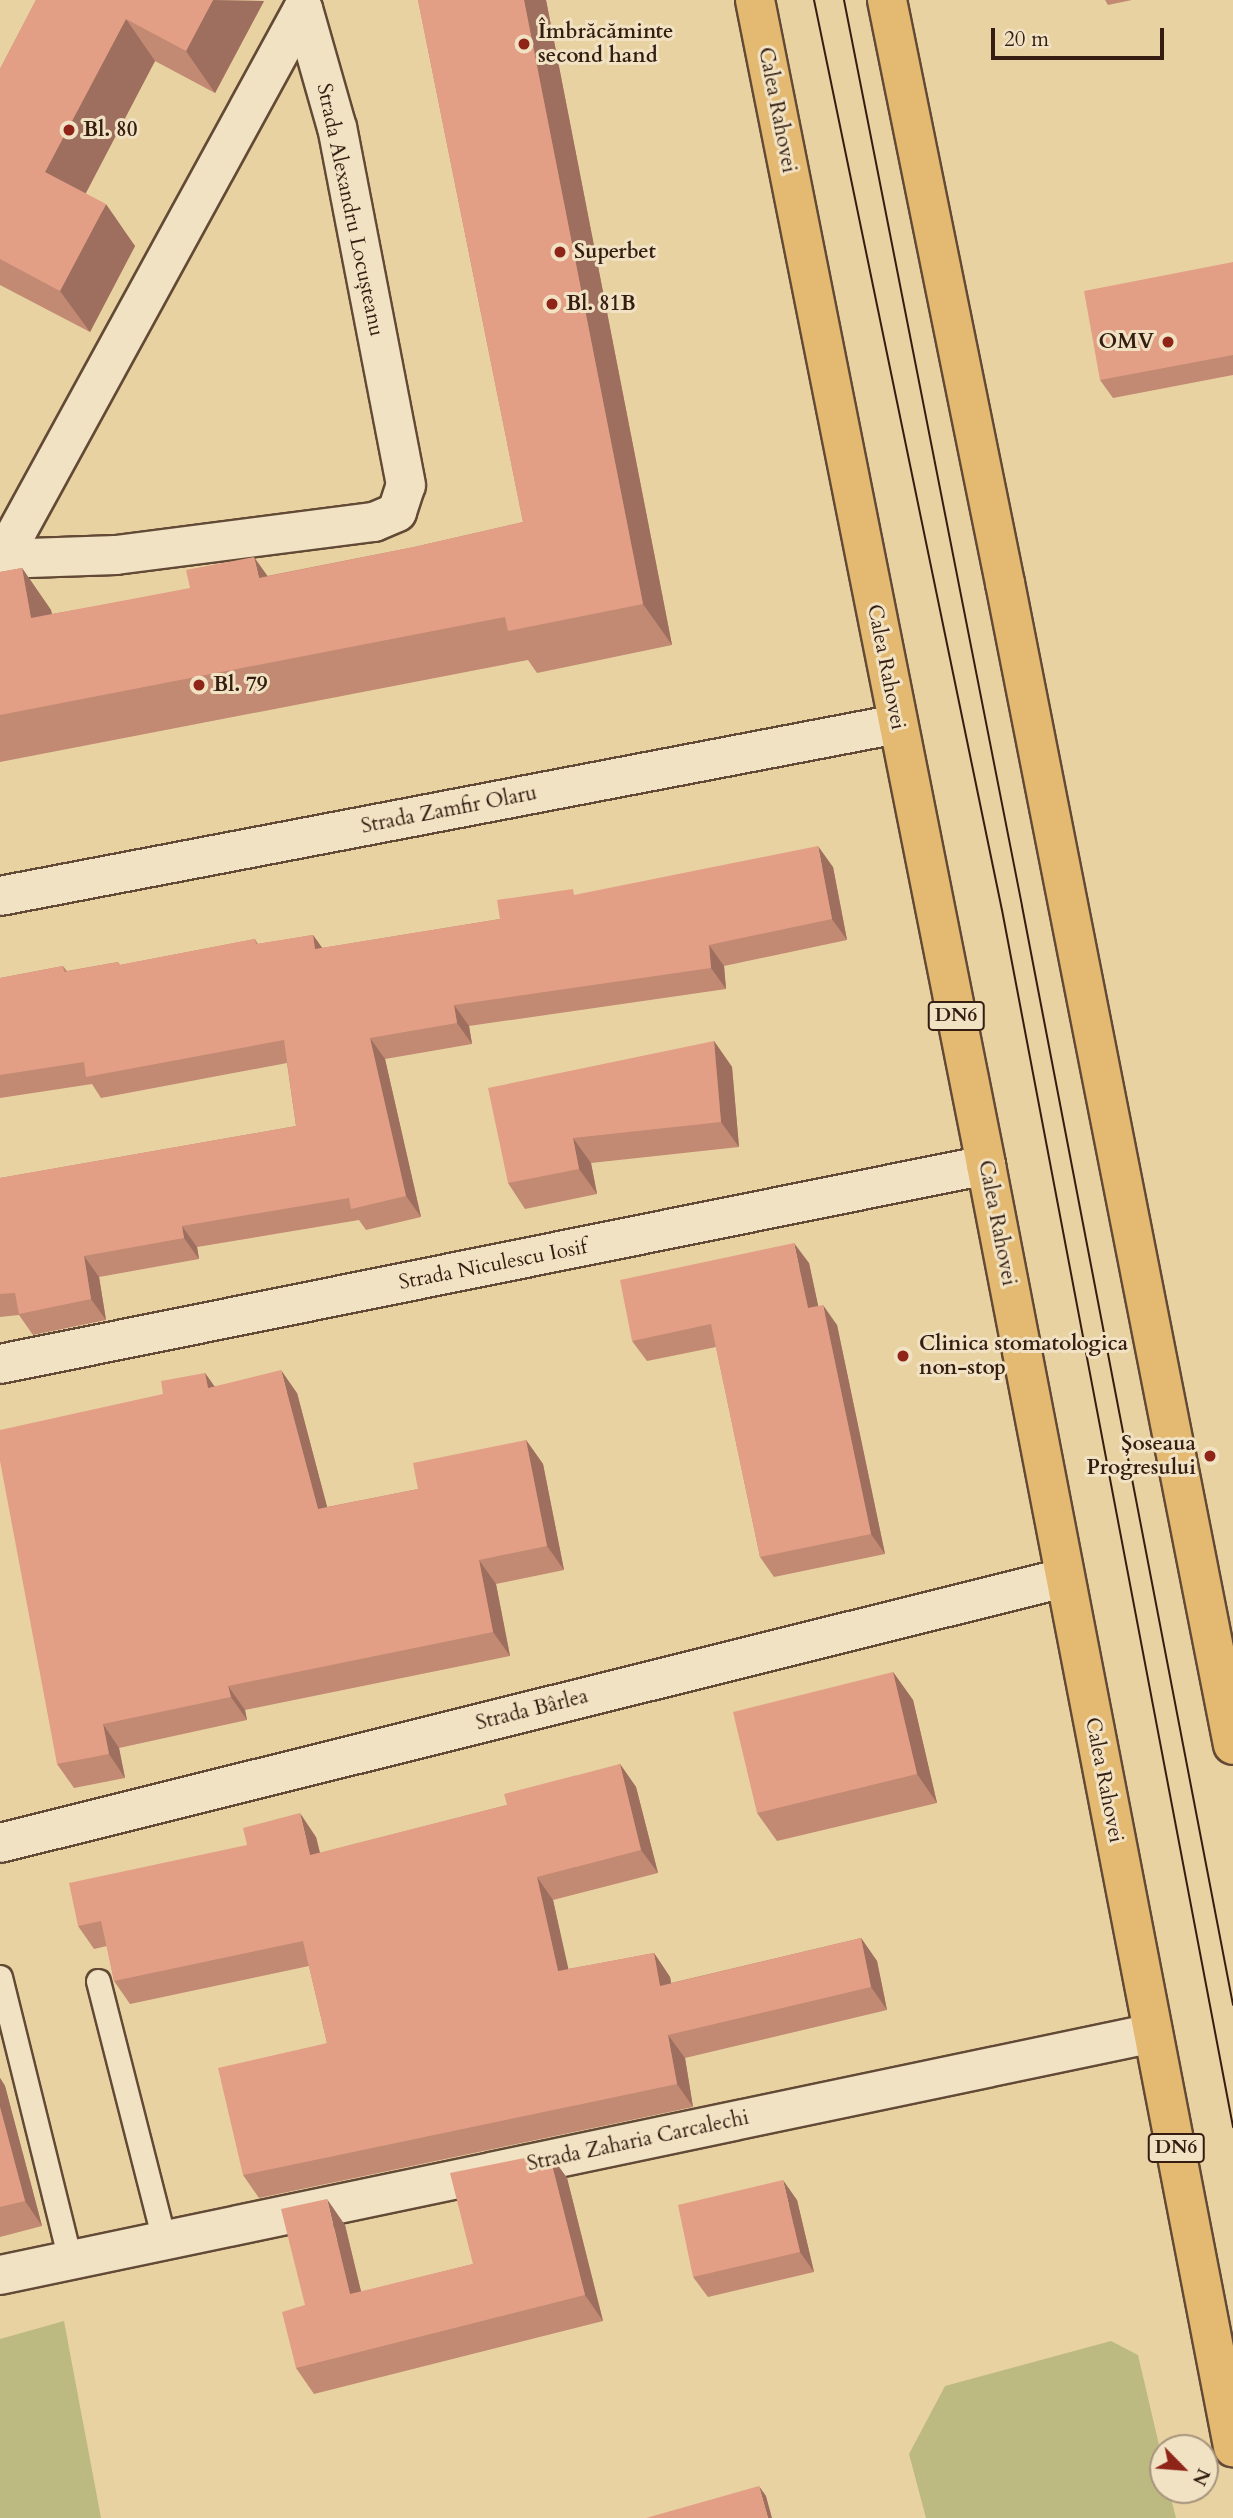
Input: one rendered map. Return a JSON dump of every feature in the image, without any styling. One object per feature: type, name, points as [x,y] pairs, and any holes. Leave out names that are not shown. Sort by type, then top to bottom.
[{"type":"main road","name":"Calea Rahovei","points":[[755,0],[986,1165],[1233,2447]]},
{"type":"main road","points":[[887,0],[1233,1745]]},
{"type":"street","name":"Strada Alexandru Locușteanu","points":[[1,559],[301,4]]},
{"type":"street","name":"Strada Alexandru Locușteanu","points":[[1,559],[116,555],[374,522],[397,512],[406,485],[337,128],[301,4]]},
{"type":"street","name":"Strada Zamfir Olaru","points":[[0,896],[897,724]]},
{"type":"street","name":"Strada Niculescu Iosif","points":[[0,1364],[986,1165]]},
{"type":"street","name":"Strada Bârlea","points":[[0,1843],[1064,1578]]},
{"type":"street","name":"Strada Zaharia Carcalechi","points":[[0,2275],[1153,2033]]},
{"type":"lane","points":[[0,1977],[70,2259]]},
{"type":"lane","points":[[98,1981],[164,2239]]},
{"type":"shaded area","points":[[64,2321],[101,2518],[0,2518],[0,2339]]},
{"type":"shaded area","points":[[1111,2341],[1138,2355],[1156,2434],[1149,2434],[1149,2504],[1172,2504],[1176,2518],[926,2518],[909,2454],[945,2386]]},
{"type":"building","points":[[36,0],[213,0],[186,51],[126,19],[45,172],[106,204],[60,291],[0,259],[0,69]]},
{"type":"building","points":[[418,0],[524,0],[643,604],[508,631],[505,617],[0,715],[0,572],[22,568],[31,618],[190,588],[186,570],[254,557],[259,578],[523,522]]},
{"type":"building","name":"OMV","points":[[1233,262],[1233,355],[1100,380],[1084,291]]},
{"type":"building","points":[[818,846],[832,919],[709,945],[711,968],[454,1005],[457,1023],[370,1038],[406,1196],[351,1209],[349,1198],[182,1226],[184,1238],[84,1256],[91,1299],[19,1314],[15,1293],[0,1294],[0,1178],[296,1126],[284,1040],[86,1077],[84,1062],[0,1075],[0,978],[63,966],[64,972],[118,962],[119,965],[255,939],[256,944],[313,935],[315,949],[500,919],[497,900],[573,889],[574,895]]},
{"type":"building","points":[[714,1041],[721,1122],[573,1138],[579,1169],[508,1183],[488,1088]]},
{"type":"building","points":[[794,1243],[808,1308],[823,1305],[871,1534],[760,1557],[711,1324],[632,1341],[620,1280]]},
{"type":"building","points":[[281,1370],[318,1509],[418,1489],[413,1463],[526,1440],[547,1546],[479,1560],[493,1632],[228,1686],[231,1697],[103,1724],[109,1754],[57,1764],[0,1461],[0,1430],[163,1394],[161,1381],[205,1373],[208,1388]]},
{"type":"building","points":[[893,1672],[917,1774],[757,1813],[733,1712]]},
{"type":"building","points":[[620,1764],[641,1850],[537,1877],[558,1971],[654,1953],[660,1986],[861,1938],[871,1987],[668,2035],[677,2084],[243,2175],[218,2068],[327,2043],[303,1941],[114,1981],[101,1921],[78,1926],[69,1883],[247,1845],[243,1828],[300,1813],[310,1855],[507,1805],[504,1794]]},
{"type":"building","points":[[0,2107],[25,2201],[0,2207]]},
{"type":"building","points":[[549,2153],[585,2295],[296,2368],[282,2312],[305,2305],[281,2209],[327,2199],[350,2294],[473,2264],[450,2173]]},
{"type":"building","points":[[783,2180],[800,2252],[693,2277],[678,2205]]},
{"type":"building","points":[[759,2486],[768,2518],[646,2518]]},
{"type":"tram line","points":[[814,0],[1002,910],[1233,2127]]},
{"type":"tram line","points":[[844,0],[1022,906],[1233,2005]]},
{"type":"place","name":"Îmbrăcăminte second hand","points":[[524,44]]},
{"type":"place","name":"Bl. 80","points":[[69,130]]},
{"type":"place","name":"Superbet","points":[[560,252]]},
{"type":"place","name":"Bl. 81B","points":[[552,304]]},
{"type":"place","name":"OMV","points":[[1168,342]]},
{"type":"place","name":"Bl. 79","points":[[199,685]]},
{"type":"place","name":"Clinica stomatologica non-stop","points":[[903,1356]]},
{"type":"place","name":"Șoseaua Progresului","points":[[1210,1456]]}]
